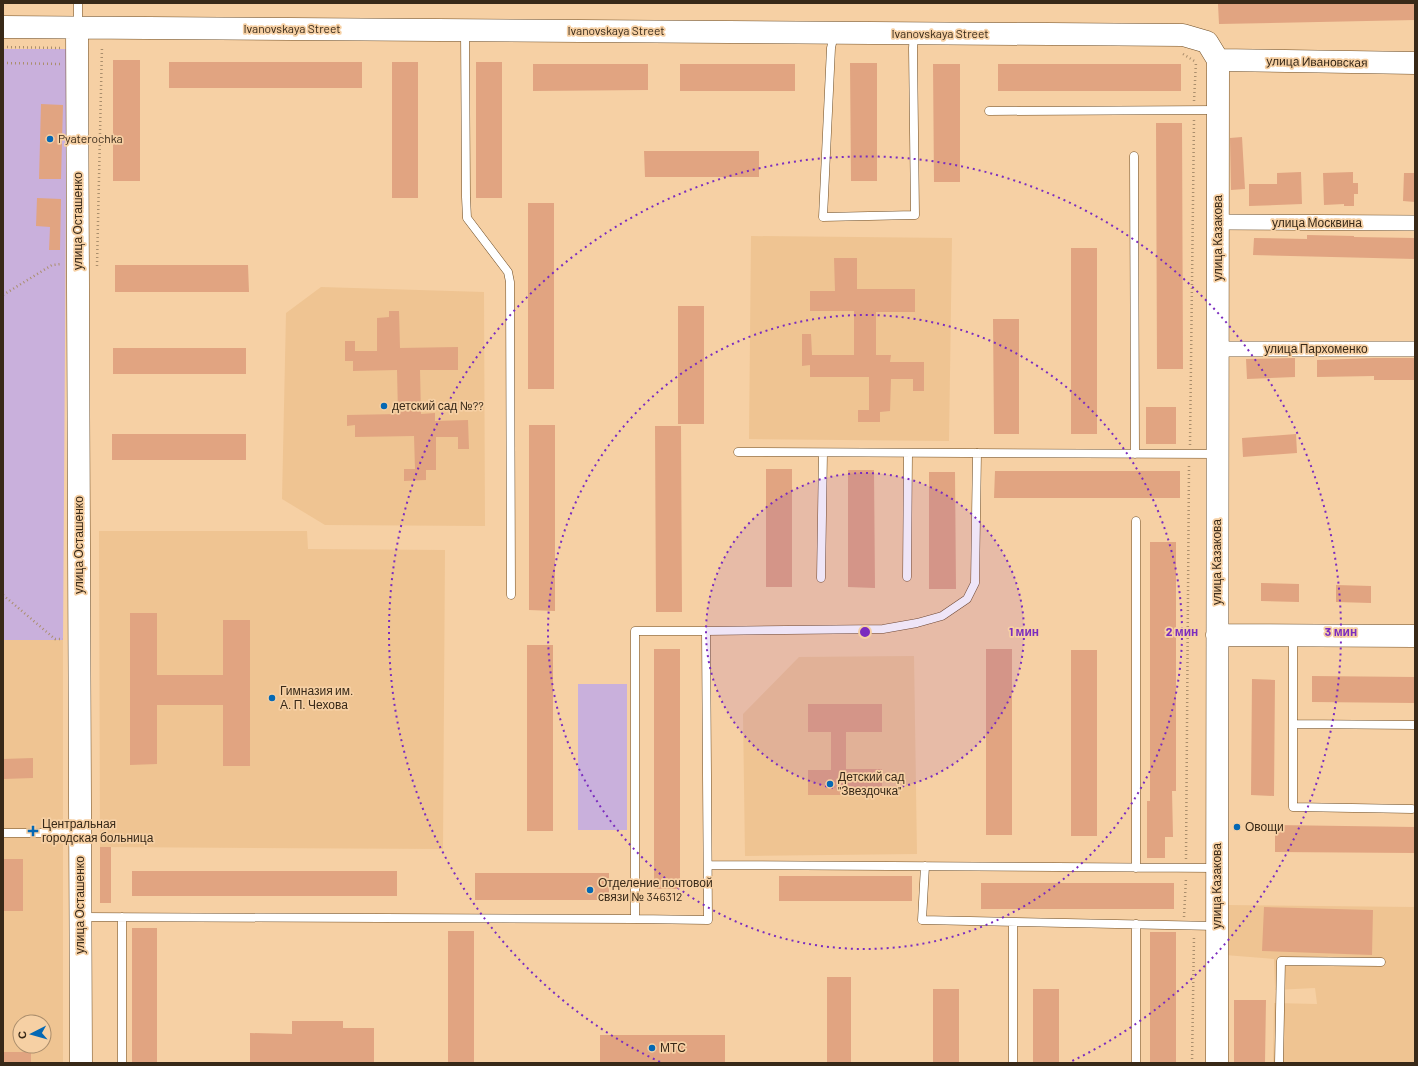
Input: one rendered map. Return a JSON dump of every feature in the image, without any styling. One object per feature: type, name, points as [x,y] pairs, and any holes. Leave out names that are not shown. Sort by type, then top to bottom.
[{"type":"street","name":"Ivanovskaya Street","points":[[3,27],[1183,35],[1207,42],[1218,60]]},
{"type":"street","name":"улица Осташенко","points":[[78,27],[81,1063]]},
{"type":"street","name":"улица Ивановская","points":[[1218,60],[1415,63]]},
{"type":"street","name":"улица Казакова","points":[[1217,1063],[1218,60]]},
{"type":"street","name":"улица Москвина","points":[[1218,222],[1415,223]]},
{"type":"street","name":"улица Пархоменко","points":[[1218,349],[1415,349]]},
{"type":"street","points":[[1217,635],[1415,636]]},
{"type":"lane","points":[[78,3],[78,27]]},
{"type":"lane","points":[[465,30],[466,197],[468,218],[508,272],[510,282],[511,595]]},
{"type":"lane","points":[[834,33],[830,48],[823,217],[915,215],[914,33]]},
{"type":"lane","points":[[989,111],[1218,110]]},
{"type":"lane","points":[[1134,156],[1135,454]]},
{"type":"lane","points":[[738,452],[1218,454]]},
{"type":"lane","points":[[821,578],[823,453]]},
{"type":"lane","points":[[907,578],[908,453]]},
{"type":"lane","points":[[635,919],[635,631],[882,629],[917,623],[942,616],[966,599],[975,583],[977,453]]},
{"type":"lane","points":[[1136,521],[1136,868]]},
{"type":"lane","points":[[80,917],[708,920],[706,631]]},
{"type":"lane","points":[[1293,635],[1293,807],[1412,809]]},
{"type":"lane","points":[[1293,724],[1415,725]]},
{"type":"lane","points":[[3,833],[80,833]]},
{"type":"lane","points":[[708,865],[1217,868]]},
{"type":"lane","points":[[926,866],[922,920],[1217,926]]},
{"type":"lane","points":[[122,917],[122,1063]]},
{"type":"lane","points":[[1013,922],[1013,1063]]},
{"type":"lane","points":[[1136,924],[1136,1063]]},
{"type":"lane","points":[[1279,1063],[1281,961],[1380,962]]},
{"type":"path","points":[[1184,925],[1186,868],[1194,110],[1197,40]]},
{"type":"path","points":[[3,48],[62,48]]},
{"type":"path","points":[[3,63],[69,64]]},
{"type":"path","points":[[3,295],[52,265],[78,262]]},
{"type":"path","points":[[3,595],[55,639]]},
{"type":"path","points":[[1192,1063],[1194,925]]},
{"type":"shaded area","points":[[3,49],[67,49],[63,640],[3,640]]},
{"type":"shaded area","points":[[751,236],[952,238],[949,441],[749,439]]},
{"type":"shaded area","name":"детский сад №??","points":[[321,287],[484,292],[485,526],[325,525],[282,499],[286,313]]},
{"type":"shaded area","name":"Гимназия им. А. П. Чехова","points":[[99,531],[307,531],[308,549],[445,550],[443,849],[100,847]]},
{"type":"shaded area","name":"Центральная городская больница","points":[[3,640],[63,640],[63,1063],[3,1063]]},
{"type":"shaded area","name":"Детский сад \"Звездочка\"","points":[[914,656],[917,854],[745,856],[743,714],[799,657]]},
{"type":"shaded area","points":[[578,684],[627,684],[627,830],[578,830]]},
{"type":"shaded area","points":[[1227,905],[1415,907],[1415,1063],[1273,1063],[1274,1003],[1317,1004],[1315,988],[1275,990],[1274,959],[1225,955]]},
{"type":"building","points":[[1415,3],[1415,20],[1219,24],[1218,4]]},
{"type":"building","points":[[113,60],[140,60],[140,181],[113,181]]},
{"type":"building","points":[[169,62],[362,62],[362,88],[169,88]]},
{"type":"building","points":[[392,62],[418,62],[418,198],[392,198]]},
{"type":"building","points":[[476,62],[502,62],[502,198],[476,198]]},
{"type":"building","points":[[850,63],[877,63],[877,181],[851,181]]},
{"type":"building","points":[[533,64],[648,64],[648,90],[533,91]]},
{"type":"building","points":[[680,64],[795,64],[795,91],[680,91]]},
{"type":"building","points":[[933,64],[960,64],[960,182],[934,182]]},
{"type":"building","points":[[998,64],[1181,64],[1181,91],[998,91]]},
{"type":"building","points":[[41,104],[63,105],[61,179],[39,179]]},
{"type":"building","points":[[1156,123],[1182,123],[1183,369],[1157,369]]},
{"type":"building","points":[[1242,137],[1245,189],[1231,190],[1230,138]]},
{"type":"building","points":[[644,151],[759,151],[759,177],[645,177]]},
{"type":"building","points":[[1301,172],[1302,204],[1249,206],[1249,184],[1277,184],[1277,173]]},
{"type":"building","points":[[1353,172],[1353,183],[1358,183],[1358,194],[1354,194],[1354,206],[1344,206],[1344,204],[1324,205],[1323,173]]},
{"type":"building","points":[[1404,173],[1415,173],[1415,202],[1403,201]]},
{"type":"building","points":[[37,198],[61,199],[60,250],[49,250],[50,227],[36,226]]},
{"type":"building","points":[[528,203],[554,203],[554,389],[528,389]]},
{"type":"building","points":[[1307,235],[1415,238],[1415,259],[1253,255],[1254,238],[1307,239]]},
{"type":"building","points":[[1071,248],[1097,248],[1097,434],[1071,434]]},
{"type":"building","points":[[834,258],[857,258],[857,289],[915,289],[915,312],[876,312],[876,355],[891,355],[890,362],[924,362],[924,391],[913,391],[913,379],[891,379],[890,411],[880,412],[880,422],[858,422],[858,410],[869,410],[869,377],[810,377],[810,365],[802,366],[802,334],[811,334],[812,355],[854,355],[854,311],[810,311],[810,291],[835,291]]},
{"type":"building","points":[[115,265],[248,265],[249,292],[115,292]]},
{"type":"building","points":[[678,306],[704,306],[704,424],[678,424]]},
{"type":"building","points":[[389,311],[399,311],[400,348],[458,347],[458,370],[420,370],[421,414],[435,413],[435,421],[468,420],[469,449],[458,449],[458,437],[436,437],[436,470],[426,470],[426,480],[404,481],[404,469],[415,469],[414,436],[355,437],[355,425],[347,426],[347,415],[398,414],[397,370],[353,371],[353,361],[345,361],[345,341],[355,341],[355,351],[377,351],[377,318],[389,317]]},
{"type":"building","points":[[993,319],[1019,319],[1019,434],[994,434]]},
{"type":"building","points":[[113,348],[246,348],[246,374],[113,374]]},
{"type":"building","points":[[1295,358],[1295,377],[1247,379],[1246,359]]},
{"type":"building","points":[[1415,358],[1415,380],[1374,380],[1374,376],[1317,377],[1317,360]]},
{"type":"building","points":[[1146,407],[1176,407],[1176,444],[1146,444]]},
{"type":"building","points":[[529,425],[555,425],[555,611],[529,610]]},
{"type":"building","points":[[655,426],[681,426],[682,612],[656,612]]},
{"type":"building","points":[[112,434],[246,434],[246,460],[112,460]]},
{"type":"building","points":[[1296,434],[1297,453],[1243,457],[1242,438]]},
{"type":"building","points":[[766,469],[792,469],[792,587],[766,587]]},
{"type":"building","points":[[848,470],[874,470],[875,588],[848,587]]},
{"type":"building","points":[[995,471],[1180,471],[1180,498],[994,498]]},
{"type":"building","points":[[929,472],[955,472],[956,589],[929,589]]},
{"type":"building","points":[[1150,542],[1176,542],[1176,791],[1172,791],[1173,837],[1165,837],[1165,858],[1147,858],[1147,801],[1150,801]]},
{"type":"building","points":[[1261,583],[1299,584],[1299,602],[1261,601]]},
{"type":"building","points":[[1336,585],[1371,586],[1371,603],[1336,602]]},
{"type":"building","points":[[130,613],[157,613],[157,675],[223,675],[223,620],[250,620],[250,766],[223,766],[223,705],[157,705],[157,764],[130,765]]},
{"type":"building","points":[[527,645],[553,645],[553,831],[527,831]]},
{"type":"building","points":[[654,649],[680,649],[680,889],[654,889]]},
{"type":"building","points":[[986,649],[1012,649],[1012,835],[986,835]]},
{"type":"building","points":[[1071,650],[1097,650],[1097,836],[1071,836]]},
{"type":"building","points":[[1312,676],[1415,677],[1415,703],[1312,702]]},
{"type":"building","points":[[1252,679],[1275,680],[1274,796],[1251,795]]},
{"type":"building","points":[[808,704],[882,704],[882,732],[846,732],[846,769],[882,769],[882,795],[808,795],[808,770],[831,770],[831,732],[808,732]]},
{"type":"building","points":[[33,758],[33,778],[3,779],[3,759]]},
{"type":"building","points":[[1275,825],[1415,827],[1415,853],[1275,852]]},
{"type":"building","points":[[100,847],[111,847],[111,903],[100,903]]},
{"type":"building","points":[[3,859],[23,859],[23,911],[3,911]]},
{"type":"building","points":[[132,871],[397,871],[397,896],[132,896]]},
{"type":"building","points":[[475,873],[609,873],[609,900],[475,900]]},
{"type":"building","points":[[779,876],[912,876],[912,901],[779,901]]},
{"type":"building","points":[[981,883],[1174,883],[1174,909],[981,909]]},
{"type":"building","points":[[1264,907],[1373,910],[1372,955],[1262,951]]},
{"type":"building","points":[[132,928],[157,928],[157,1063],[132,1063]]},
{"type":"building","points":[[448,931],[474,931],[474,1063],[448,1063]]},
{"type":"building","points":[[1150,932],[1176,932],[1176,1063],[1150,1063]]},
{"type":"building","points":[[827,977],[851,977],[851,1063],[827,1063]]},
{"type":"building","points":[[933,989],[959,989],[959,1063],[933,1063]]},
{"type":"building","points":[[1033,989],[1059,989],[1059,1063],[1033,1063]]},
{"type":"building","points":[[1234,1000],[1266,1000],[1265,1063],[1234,1063]]},
{"type":"building","points":[[292,1021],[343,1021],[343,1028],[374,1028],[374,1063],[250,1063],[250,1033],[292,1034]]},
{"type":"building","points":[[600,1035],[725,1035],[725,1063],[600,1063]]},
{"type":"building","points":[[3,1052],[12,1052],[12,1054],[31,1054],[31,1063],[3,1063]]},
{"type":"place","name":"Pyaterochka","points":[[50,139]]},
{"type":"place","name":"детский сад №??","points":[[384,406]]},
{"type":"place","name":"Гимназия им. А. П. Чехова","points":[[272,698]]},
{"type":"place","name":"Детский сад \"Звездочка\"","points":[[830,784]]},
{"type":"place","name":"Овощи","points":[[1237,827]]},
{"type":"place","name":"Центральная городская больница","points":[[33,831]]},
{"type":"place","name":"Отделение почтовой связи № 346312","points":[[590,890]]},
{"type":"place","name":"МТС","points":[[652,1048]]}]
